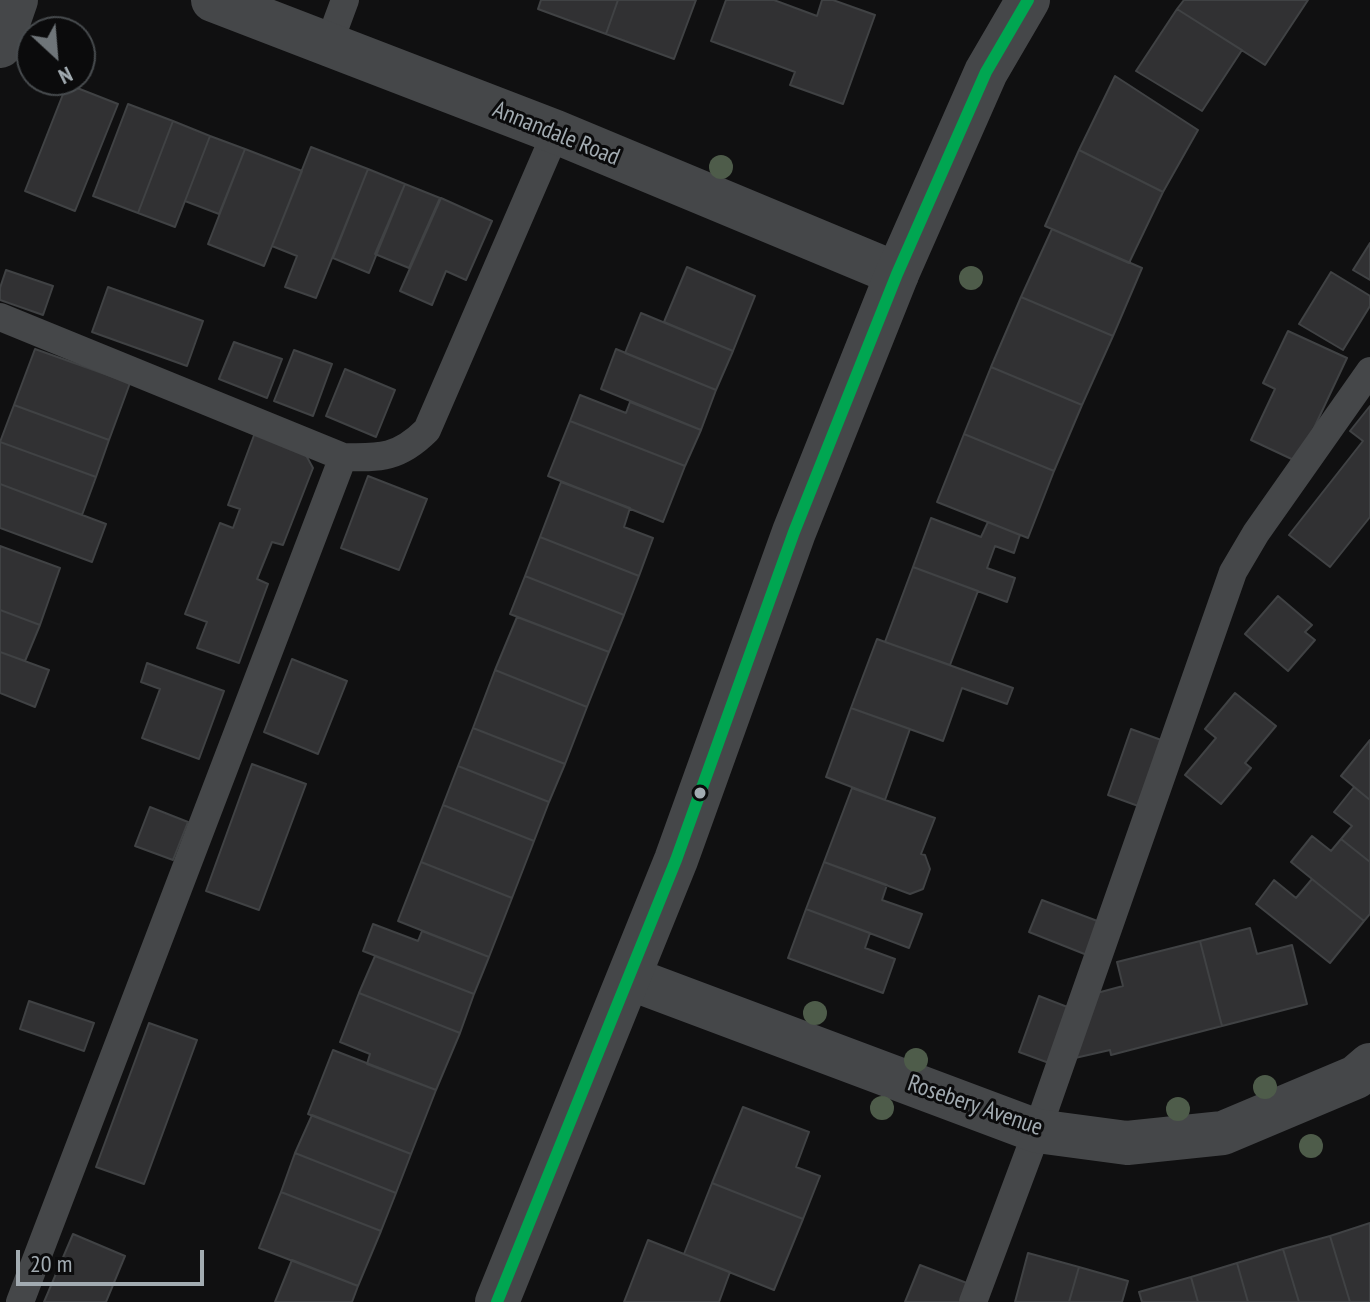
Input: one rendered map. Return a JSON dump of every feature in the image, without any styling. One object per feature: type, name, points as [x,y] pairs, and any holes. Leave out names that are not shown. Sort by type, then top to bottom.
[{"type":"street","points":[[0,46],[16,0]]},
{"type":"street","name":"Annandale Road","points":[[213,0],[556,132],[897,274]]},
{"type":"street","points":[[497,1302],[676,860],[794,532],[897,274],[986,72],[1028,0]]},
{"type":"street","name":"Rosebery Avenue","points":[[629,978],[1037,1131],[1127,1143],[1223,1133],[1356,1077],[1370,1065]]},
{"type":"lane","points":[[328,46],[345,0]]},
{"type":"lane","points":[[0,317],[343,457],[377,458],[410,448],[427,430],[556,132]]},
{"type":"lane","points":[[973,1302],[1037,1131],[1233,572],[1256,533],[1370,371]]},
{"type":"lane","points":[[20,1302],[343,457]]},
{"type":"building","points":[[541,0],[618,0],[606,34],[538,9]]},
{"type":"building","points":[[618,0],[696,0],[674,59],[606,34]]},
{"type":"building","points":[[726,0],[774,0],[817,16],[822,0],[833,0],[875,15],[843,104],[790,85],[795,72],[711,41]]},
{"type":"building","points":[[1184,0],[1308,0],[1265,65],[1177,9]]},
{"type":"building","points":[[1177,9],[1242,50],[1202,111],[1136,71]]},
{"type":"building","points":[[1115,76],[1198,130],[1163,192],[1079,150]]},
{"type":"building","points":[[96,95],[118,104],[75,211],[25,191],[62,96]]},
{"type":"building","points":[[128,104],[173,121],[138,213],[93,196]]},
{"type":"building","points":[[173,121],[210,136],[175,227],[138,213]]},
{"type":"building","points":[[210,136],[245,149],[219,214],[185,201]]},
{"type":"building","points":[[311,147],[368,169],[316,298],[285,287],[297,256],[272,246]]},
{"type":"building","points":[[245,149],[302,171],[264,266],[208,244]]},
{"type":"building","points":[[1079,150],[1163,192],[1129,263],[1045,226]]},
{"type":"building","points":[[368,169],[405,184],[369,273],[333,258]]},
{"type":"building","points":[[405,184],[440,198],[409,268],[375,254]]},
{"type":"building","points":[[441,198],[492,221],[466,280],[446,271],[432,305],[400,291]]},
{"type":"building","points":[[1052,229],[1142,268],[1113,336],[1021,297]]},
{"type":"building","points":[[1370,243],[1370,280],[1353,270]]},
{"type":"building","points":[[687,267],[755,296],[733,351],[664,322]]},
{"type":"building","points":[[6,270],[53,286],[43,315],[0,300]]},
{"type":"building","points":[[1331,272],[1370,296],[1370,306],[1343,350],[1299,324]]},
{"type":"building","points":[[108,287],[203,321],[187,366],[92,332]]},
{"type":"building","points":[[1021,297],[1113,336],[1082,405],[991,367]]},
{"type":"building","points":[[641,313],[733,351],[716,390],[625,353]]},
{"type":"building","points":[[1288,331],[1347,358],[1298,462],[1251,440],[1275,389],[1263,383]]},
{"type":"building","points":[[234,342],[282,359],[267,398],[219,379]]},
{"type":"building","points":[[35,349],[130,383],[109,440],[14,405]]},
{"type":"building","points":[[616,349],[716,390],[701,430],[601,389]]},
{"type":"building","points":[[294,350],[332,364],[313,416],[274,401]]},
{"type":"building","points":[[991,367],[1082,405],[1054,471],[964,434]]},
{"type":"building","points":[[345,369],[395,390],[376,437],[326,416]]},
{"type":"building","points":[[580,395],[626,413],[630,402],[701,430],[685,466],[570,421]]},
{"type":"building","points":[[14,405],[109,440],[96,477],[0,442]]},
{"type":"building","points":[[1370,406],[1370,517],[1330,567],[1289,535],[1363,441],[1350,431]]},
{"type":"building","points":[[570,421],[685,466],[663,522],[548,476]]},
{"type":"building","points":[[256,430],[301,446],[313,468],[283,545],[272,542],[257,579],[268,584],[239,663],[197,648],[207,622],[185,614],[220,523],[233,528],[240,509],[228,505]]},
{"type":"building","points":[[964,434],[1054,471],[1028,538],[937,502]]},
{"type":"building","points":[[0,442],[96,477],[82,515],[0,484]]},
{"type":"building","points":[[368,476],[427,499],[399,570],[341,548]]},
{"type":"building","points":[[561,482],[630,508],[624,527],[653,538],[639,576],[540,537]]},
{"type":"building","points":[[0,484],[106,524],[92,562],[0,528]]},
{"type":"building","points":[[931,518],[981,537],[988,522],[1020,535],[1014,553],[995,546],[987,568],[1015,578],[1007,602],[913,567]]},
{"type":"building","points":[[540,537],[639,576],[624,615],[525,576]]},
{"type":"building","points":[[0,546],[60,568],[40,625],[0,610]]},
{"type":"building","points":[[913,567],[978,591],[950,665],[885,642]]},
{"type":"building","points":[[525,576],[624,615],[609,652],[510,614]]},
{"type":"building","points":[[1278,596],[1312,625],[1305,632],[1315,640],[1288,671],[1245,634]]},
{"type":"building","points":[[0,610],[40,625],[25,661],[0,652]]},
{"type":"building","points":[[517,617],[609,652],[587,707],[495,670]]},
{"type":"building","points":[[877,639],[1013,688],[1007,704],[962,688],[943,741],[851,708]]},
{"type":"building","points":[[0,652],[49,670],[35,707],[0,693]]},
{"type":"building","points":[[292,659],[347,681],[318,754],[264,732]]},
{"type":"building","points":[[147,663],[224,691],[199,759],[142,738],[160,689],[141,682]]},
{"type":"building","points":[[495,670],[587,707],[565,764],[473,728]]},
{"type":"building","points":[[1235,693],[1276,726],[1245,763],[1251,768],[1221,804],[1185,775],[1216,738],[1205,729]]},
{"type":"building","points":[[851,708],[910,729],[885,800],[826,777]]},
{"type":"building","points":[[473,728],[565,764],[549,802],[458,766]]},
{"type":"building","points":[[1131,729],[1164,741],[1141,807],[1108,795]]},
{"type":"building","points":[[1370,740],[1370,800],[1341,776]]},
{"type":"building","points":[[252,764],[306,784],[259,910],[206,891]]},
{"type":"building","points":[[458,766],[549,802],[534,841],[443,805]]},
{"type":"building","points":[[1354,787],[1370,800],[1370,862],[1341,839],[1352,826],[1334,812]]},
{"type":"building","points":[[852,788],[935,818],[921,854],[925,855],[930,869],[923,889],[910,894],[824,862]]},
{"type":"building","points":[[443,805],[534,841],[512,898],[421,862]]},
{"type":"building","points":[[150,807],[188,822],[173,860],[135,846]]},
{"type":"building","points":[[1312,836],[1331,851],[1341,839],[1370,862],[1370,914],[1364,921],[1291,862]]},
{"type":"building","points":[[421,862],[512,898],[489,957],[398,921]]},
{"type":"building","points":[[824,862],[887,885],[882,900],[922,914],[909,948],[806,909]]},
{"type":"building","points":[[1312,879],[1364,921],[1330,963],[1256,904],[1274,880],[1296,898]]},
{"type":"building","points":[[1042,900],[1100,922],[1087,955],[1029,932]]},
{"type":"building","points":[[806,909],[870,933],[865,948],[895,959],[883,993],[788,958]]},
{"type":"building","points":[[373,924],[418,941],[422,931],[489,957],[474,994],[363,951]]},
{"type":"building","points":[[1250,928],[1257,954],[1292,945],[1307,1004],[1222,1026],[1200,941]]},
{"type":"building","points":[[1200,941],[1222,1026],[1111,1055],[1110,1050],[1075,1058],[1097,993],[1123,986],[1117,962]]},
{"type":"building","points":[[375,956],[474,994],[460,1033],[359,993]]},
{"type":"building","points":[[359,993],[460,1033],[436,1090],[367,1064],[370,1054],[340,1042]]},
{"type":"building","points":[[1039,996],[1070,1008],[1049,1063],[1019,1052]]},
{"type":"building","points":[[29,1001],[94,1023],[84,1051],[20,1029]]},
{"type":"building","points":[[149,1023],[197,1040],[144,1184],[96,1167]]},
{"type":"building","points":[[333,1050],[436,1090],[411,1154],[308,1114]]},
{"type":"building","points":[[743,1107],[809,1132],[796,1167],[820,1176],[803,1219],[712,1183]]},
{"type":"building","points":[[312,1115],[411,1154],[396,1193],[295,1153]]},
{"type":"building","points":[[295,1153],[396,1193],[381,1231],[281,1192]]},
{"type":"building","points":[[712,1183],[803,1219],[774,1290],[684,1254]]},
{"type":"building","points":[[281,1192],[381,1231],[358,1286],[259,1248]]},
{"type":"building","points":[[1370,1223],[1370,1302],[1350,1302],[1330,1236]]},
{"type":"building","points":[[73,1234],[125,1256],[106,1302],[44,1302]]},
{"type":"building","points":[[1330,1236],[1350,1302],[1299,1302],[1283,1249]]},
{"type":"building","points":[[648,1240],[730,1272],[719,1302],[624,1302]]},
{"type":"building","points":[[1283,1249],[1299,1302],[1248,1302],[1237,1263]]},
{"type":"building","points":[[1028,1253],[1079,1267],[1069,1302],[1015,1302]]},
{"type":"building","points":[[292,1260],[358,1286],[352,1302],[275,1302]]},
{"type":"building","points":[[1237,1263],[1248,1302],[1198,1302],[1191,1277]]},
{"type":"building","points":[[920,1265],[972,1285],[965,1302],[905,1302]]},
{"type":"building","points":[[1079,1267],[1128,1281],[1122,1302],[1069,1302]]},
{"type":"building","points":[[1191,1277],[1198,1302],[1142,1302],[1139,1292]]},
{"type":"transit line","points":[[497,1302],[676,860],[794,532],[897,274],[986,72],[1028,0]]}]
